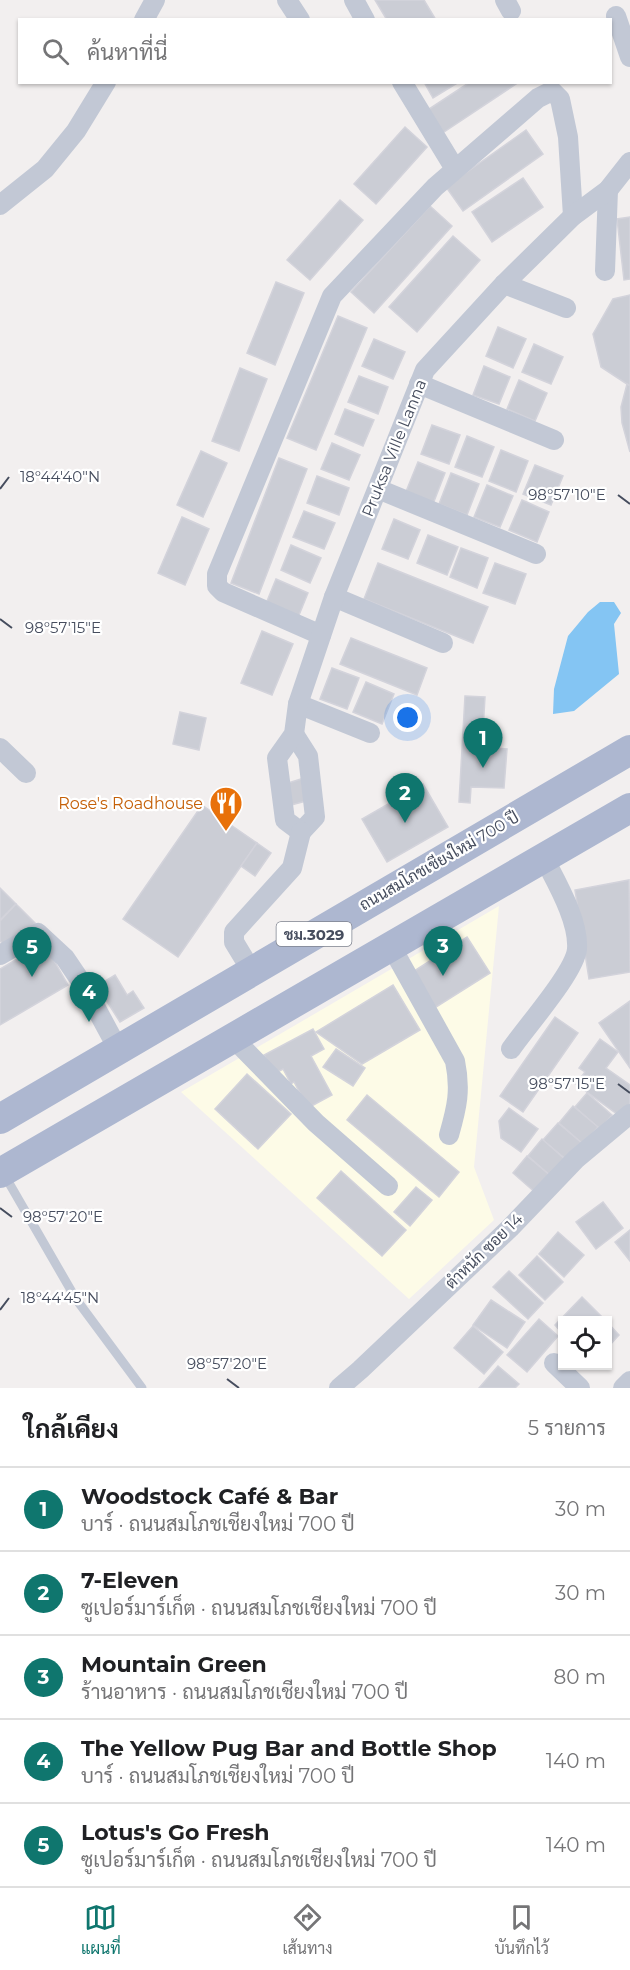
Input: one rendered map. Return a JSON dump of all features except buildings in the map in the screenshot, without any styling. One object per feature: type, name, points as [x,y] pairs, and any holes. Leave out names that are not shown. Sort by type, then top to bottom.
[{"type":"main road","name":"ถนนสมโภชเชียงใหม่ 700 ปี","points":[[0,1119],[630,750]]},
{"type":"main road","name":"ชม.3029","points":[[1,1172],[630,808]]},
{"type":"street","points":[[145,18],[155,0]]},
{"type":"street","points":[[287,0],[299,18]]},
{"type":"street","points":[[354,0],[364,18]]},
{"type":"street","points":[[616,16],[630,57]]},
{"type":"street","points":[[0,205],[45,169],[76,131],[105,84]]},
{"type":"street","points":[[403,84],[455,169]]},
{"type":"street","points":[[321,635],[223,592],[217,586],[217,574],[332,296],[435,187],[538,98],[552,91],[560,99],[568,137],[573,216]]},
{"type":"street","name":"Pruksa Ville Lanna","points":[[301,832],[285,820],[277,758],[294,734],[297,704],[334,597],[425,370],[504,284],[573,216],[608,190],[630,162]]},
{"type":"street","points":[[605,271],[608,190]]},
{"type":"street","points":[[504,284],[566,308]]},
{"type":"street","points":[[419,384],[554,440]]},
{"type":"street","points":[[378,489],[536,554]]},
{"type":"street","points":[[334,597],[444,643]]},
{"type":"street","points":[[297,704],[370,733]]},
{"type":"street","points":[[251,970],[234,942],[234,932],[292,868],[301,832],[315,817],[308,756],[294,734]]},
{"type":"street","points":[[0,748],[26,773]]},
{"type":"street","points":[[511,1048],[565,977],[577,949],[573,922],[544,858]]},
{"type":"street","points":[[0,955],[38,933],[65,958],[84,986],[118,1049]]},
{"type":"street","points":[[391,946],[455,1061],[459,1082],[458,1104],[449,1135]]},
{"type":"street","points":[[233,1038],[316,1123],[388,1186]]},
{"type":"street","name":"ตำหนัก ซอย 14","points":[[339,1388],[510,1228],[576,1159],[630,1114]]},
{"type":"street","points":[[554,1363],[580,1388]]},
{"type":"street","points":[[623,1388],[630,1381]]},
{"type":"lane","points":[[1,1172],[76,1299],[142,1388]]},
{"type":"shaded area","points":[[499,906],[474,1167],[494,1220],[409,1299],[181,1092]]},
{"type":"water","points":[[600,602],[614,602],[621,613],[614,624],[619,674],[574,711],[553,714],[554,689],[568,636],[588,612]]},
{"type":"place","name":"Woodstock Café & Bar","points":[[483,768]]},
{"type":"place","name":"7-Eleven","points":[[405,823]]},
{"type":"place","name":"Rose's Roadhouse","points":[[226,832]]},
{"type":"place","name":"Mountain Green","points":[[443,976]]},
{"type":"place","name":"Lotus's Go Fresh","points":[[32,977]]},
{"type":"place","name":"The Yellow Pug Bar and Bottle Shop","points":[[89,1022]]}]
